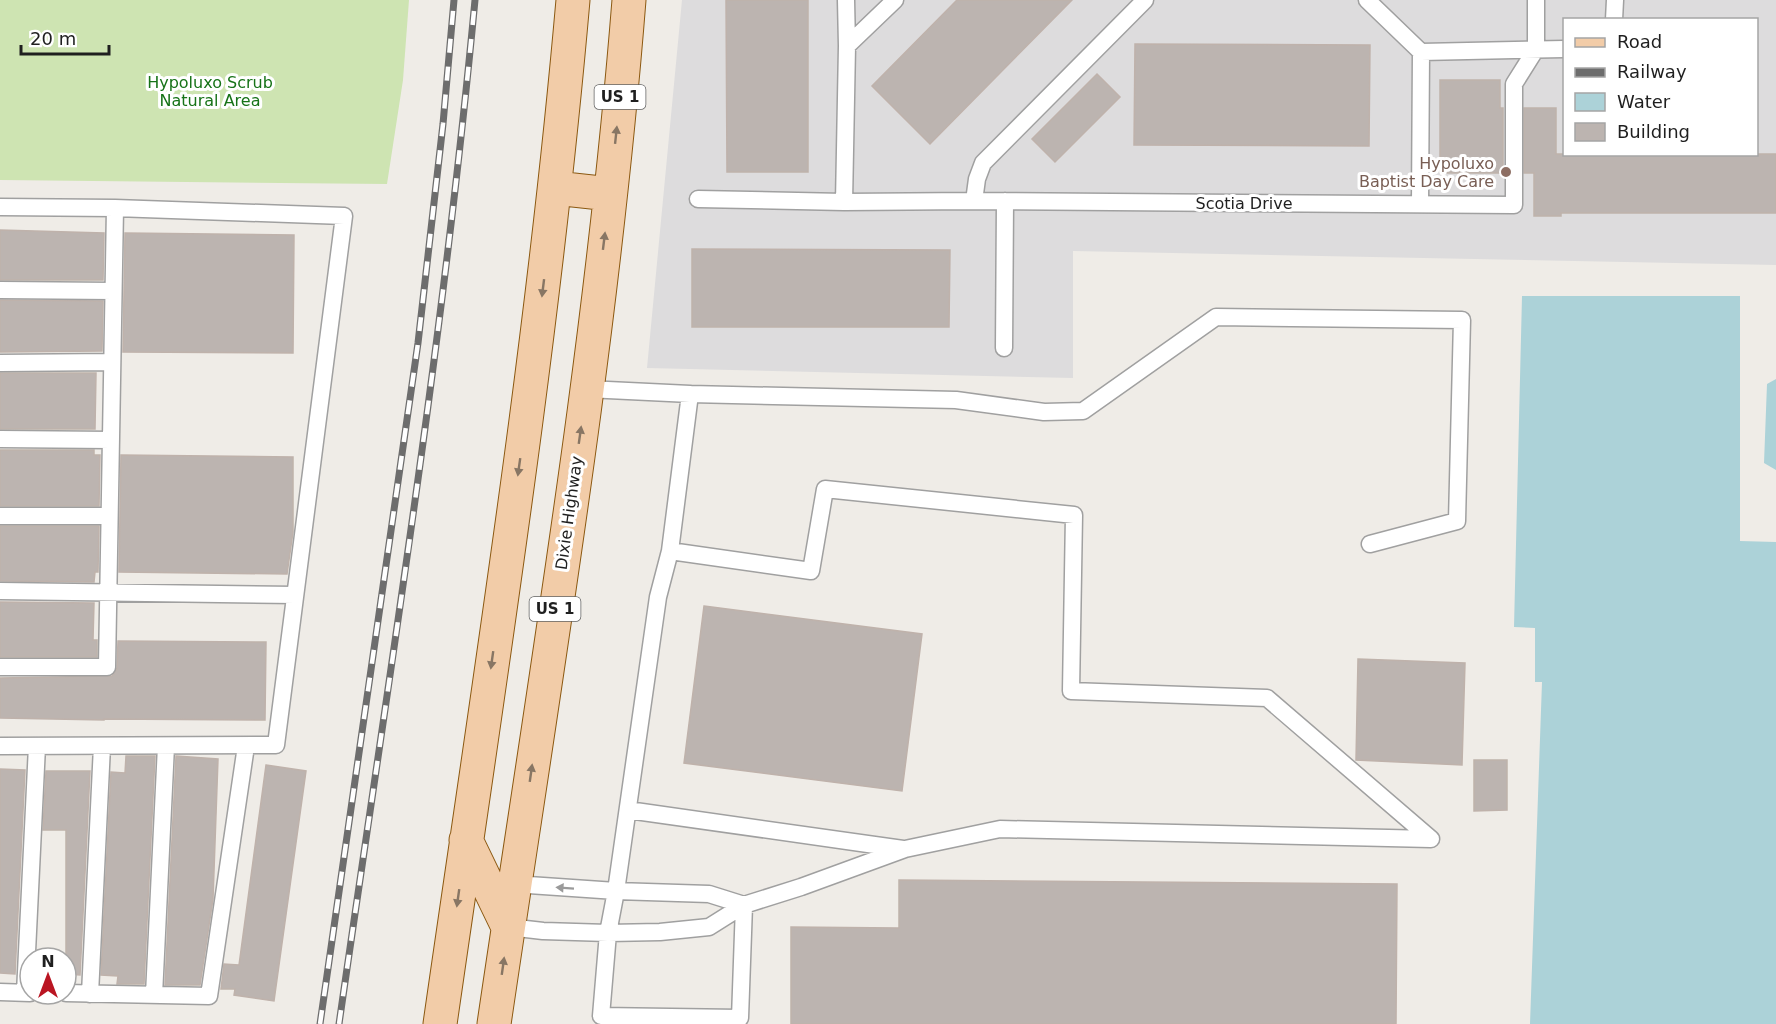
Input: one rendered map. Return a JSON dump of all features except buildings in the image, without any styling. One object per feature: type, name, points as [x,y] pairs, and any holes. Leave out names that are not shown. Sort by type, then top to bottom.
[{"type":"main road","points":[[440,1024],[528,410],[555,188],[573,0]]},
{"type":"main road","name":"Dixie Highway","points":[[494,1024],[587,389],[610,194],[629,0]]},
{"type":"main road","points":[[555,188],[610,194]]},
{"type":"main road","points":[[466,840],[508,927]]},
{"type":"lane","points":[[844,202],[846,0]]},
{"type":"lane","points":[[847,46],[895,0]]},
{"type":"lane","points":[[974,201],[977,179],[983,163],[1145,0]]},
{"type":"lane","points":[[1367,0],[1421,52],[1563,49]]},
{"type":"lane","points":[[1536,0],[1536,49]]},
{"type":"lane","points":[[1614,18],[1615,0]]},
{"type":"lane","name":"Scotia Drive","points":[[699,200],[1514,205],[1514,84],[1536,49]]},
{"type":"lane","points":[[1420,204],[1421,52]]},
{"type":"lane","points":[[1004,348],[1005,201]]},
{"type":"lane","points":[[0,207],[115,208],[344,216],[276,746],[0,746]]},
{"type":"lane","points":[[0,667],[107,667],[115,208]]},
{"type":"lane","points":[[0,290],[113,291]]},
{"type":"lane","points":[[587,389],[690,394],[956,400],[1044,412],[1083,411],[1216,317],[1462,320],[1457,521],[1370,544]]},
{"type":"lane","points":[[0,363],[112,363]]},
{"type":"lane","points":[[690,394],[670,551],[658,597],[608,933],[601,1016],[740,1018],[744,904]]},
{"type":"lane","points":[[0,439],[111,440]]},
{"type":"lane","points":[[508,927],[543,931],[660,933],[709,927],[744,904],[801,887],[905,849],[1000,829],[1431,839],[1267,698],[1071,691],[1074,515],[825,489],[811,571],[670,551]]},
{"type":"lane","points":[[0,516],[109,516]]},
{"type":"lane","points":[[0,591],[295,595]]},
{"type":"lane","points":[[30,946],[37,746]]},
{"type":"lane","points":[[90,994],[102,746]]},
{"type":"lane","points":[[154,995],[166,746]]},
{"type":"lane","points":[[78,994],[209,996],[246,746]]},
{"type":"lane","points":[[628,810],[905,849]]},
{"type":"lane","points":[[514,884],[709,894],[744,904]]},
{"type":"lane","points":[[0,992],[18,993]]},
{"type":"shaded area","points":[[682,0],[1776,0],[1776,265],[1073,251],[1073,378],[647,368]]},
{"type":"green space","name":"Hypoluxo Scrub Natural Area","points":[[0,0],[409,0],[403,80],[387,184],[0,180]]},
{"type":"water","points":[[1522,296],[1740,296],[1740,541],[1776,542],[1776,1024],[1530,1024],[1542,682],[1535,682],[1535,628],[1514,627]]},
{"type":"water","points":[[1776,379],[1776,470],[1764,463],[1767,384]]},
{"type":"railway","points":[[320,1024],[418,343],[443,124],[454,0]]},
{"type":"railway","points":[[339,1024],[431,385],[475,0]]},
{"type":"place","name":"Hypoluxo Baptist Day Care","points":[[1506,172]]}]
